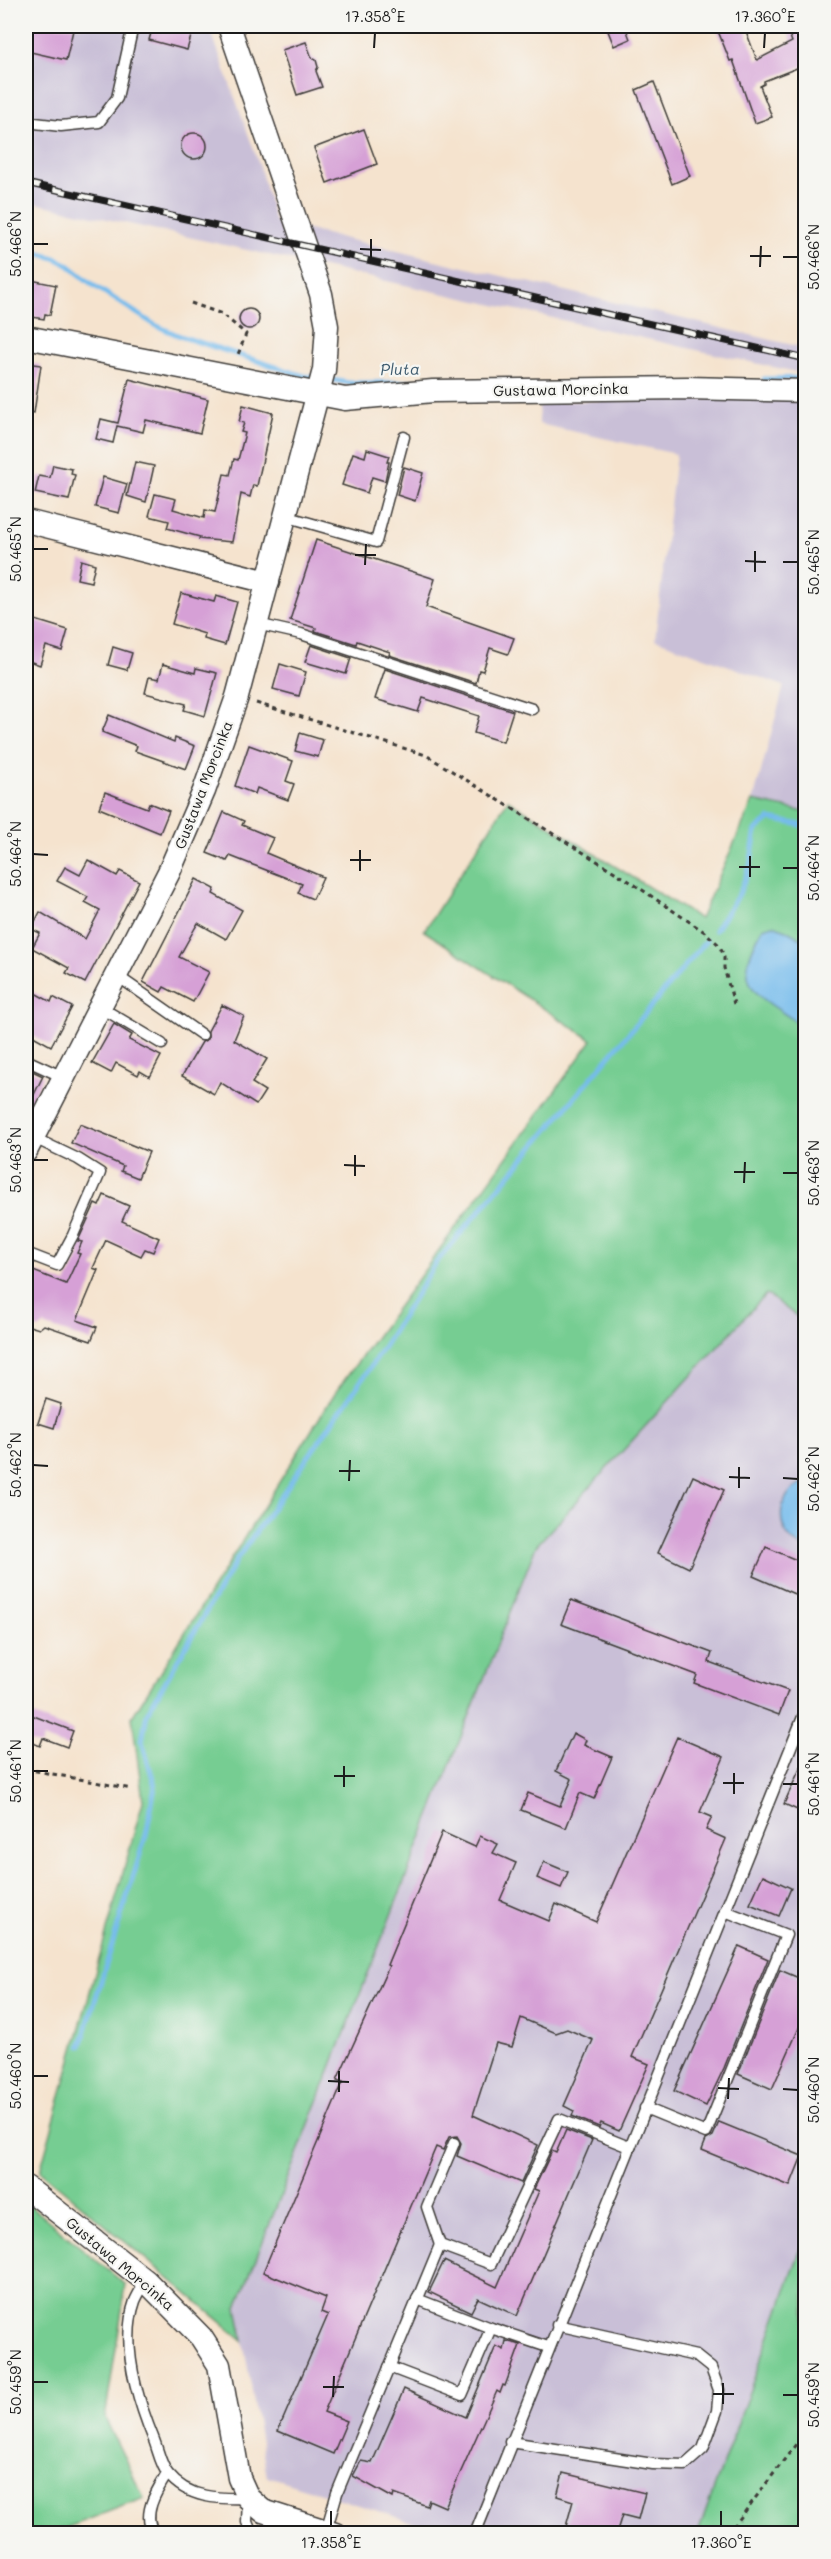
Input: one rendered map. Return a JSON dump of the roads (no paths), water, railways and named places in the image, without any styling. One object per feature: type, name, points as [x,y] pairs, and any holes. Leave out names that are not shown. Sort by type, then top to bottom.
[{"type":"street","name":"Gustawa Morcinka","points":[[29,1144],[170,872],[204,791],[237,697],[321,384],[327,341],[321,294],[229,26]]},
{"type":"street","name":"Gustawa Morcinka","points":[[26,337],[321,384],[351,399],[433,391],[687,388],[806,391]]},
{"type":"street","points":[[26,521],[268,582]]},
{"type":"street","name":"Gustawa Morcinka","points":[[26,2187],[146,2281],[201,2337],[219,2365],[239,2478],[248,2498]]},
{"type":"street","points":[[248,2498],[263,2511],[331,2532]]},
{"type":"lane","points":[[26,122],[61,126],[99,122],[117,98],[133,26]]},
{"type":"lane","points":[[285,516],[376,542],[404,437]]},
{"type":"lane","points":[[257,624],[300,634],[532,709]]},
{"type":"lane","points":[[116,975],[202,1035]]},
{"type":"lane","points":[[100,1007],[162,1044]]},
{"type":"lane","points":[[26,1060],[63,1077]]},
{"type":"lane","points":[[26,1253],[57,1265],[100,1173],[78,1159],[29,1144]]},
{"type":"lane","points":[[475,2534],[802,1717]]},
{"type":"lane","points":[[645,2108],[706,2133],[786,1935],[725,1911]]},
{"type":"lane","points":[[440,2245],[491,2264],[559,2119],[629,2147]]},
{"type":"lane","points":[[331,2532],[337,2493],[440,2245],[427,2207],[454,2142]]},
{"type":"lane","points":[[146,2281],[135,2302],[130,2333],[133,2370],[140,2407],[167,2474],[191,2492],[199,2495],[215,2499],[248,2498],[248,2522],[252,2534]]},
{"type":"lane","points":[[417,2299],[548,2347]]},
{"type":"lane","points":[[510,2442],[653,2464],[674,2465],[685,2465],[703,2449],[717,2411],[719,2390],[711,2368],[696,2356],[557,2325]]},
{"type":"lane","points":[[389,2367],[462,2395],[491,2328]]},
{"type":"lane","points":[[149,2532],[150,2506],[167,2474]]},
{"type":"water","points":[[773,925],[805,941],[805,1028],[762,998],[753,989],[748,978],[748,965],[753,949],[763,928]]},
{"type":"water","points":[[806,1482],[805,1548],[787,1535],[781,1515],[787,1495]]},
{"type":"waterway","name":"Pluta","points":[[26,250],[55,258],[67,264],[93,285],[155,325],[180,336],[304,376],[318,378]]},
{"type":"waterway","name":"Pluta","points":[[764,379],[806,378]]},
{"type":"waterway","name":"Pluta","points":[[327,379],[349,383],[416,382]]},
{"type":"waterway","points":[[715,930],[739,894],[750,866],[756,830],[770,819],[806,826]]},
{"type":"waterway","points":[[81,2046],[146,1835],[155,1786],[142,1741],[147,1713],[237,1559],[368,1371],[436,1263],[706,941]]},
{"type":"railway","points":[[26,183],[806,359]]}]
